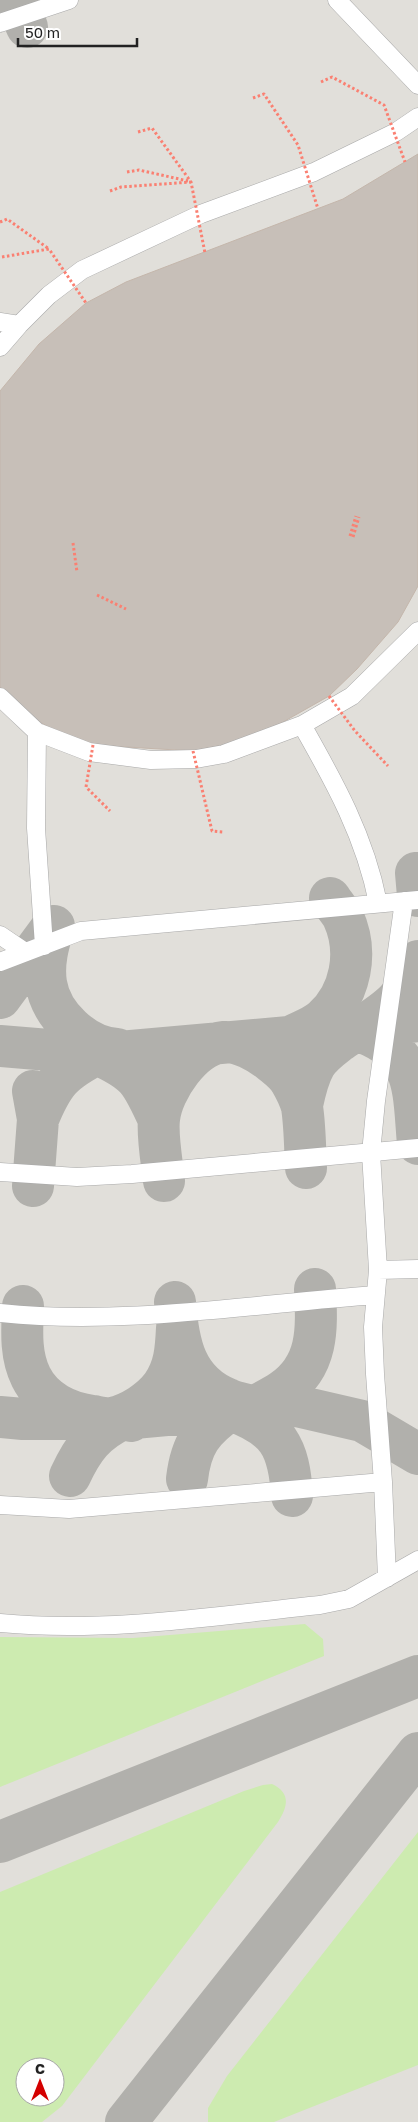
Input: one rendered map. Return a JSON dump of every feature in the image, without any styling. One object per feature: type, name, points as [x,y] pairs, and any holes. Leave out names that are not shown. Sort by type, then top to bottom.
[{"type":"lane","points":[[0,23],[69,0]]},
{"type":"lane","points":[[337,0],[418,85]]},
{"type":"lane","points":[[0,348],[19,325],[49,296],[82,270],[201,214],[314,172],[396,132],[418,117]]},
{"type":"lane","points":[[0,322],[19,325]]},
{"type":"lane","points":[[0,697],[37,732],[89,752],[151,760],[196,760],[224,754],[302,725],[352,696],[418,631]]},
{"type":"lane","points":[[302,725],[359,834],[372,872],[378,904]]},
{"type":"lane","points":[[37,732],[36,828],[44,946]]},
{"type":"lane","points":[[0,962],[81,931],[411,901],[376,1101],[371,1153],[378,1270],[373,1327],[387,1578]]},
{"type":"lane","points":[[0,935],[25,952]]},
{"type":"lane","points":[[0,1172],[95,1176],[418,1148]]},
{"type":"lane","points":[[378,1270],[418,1269]]},
{"type":"lane","points":[[0,1313],[74,1318],[121,1316],[376,1294]]},
{"type":"lane","points":[[0,1505],[69,1509],[383,1482]]},
{"type":"lane","points":[[0,1623],[79,1626],[134,1623],[320,1605],[349,1599],[418,1560]]},
{"type":"path","points":[[321,82],[332,77],[384,105],[406,162]]},
{"type":"path","points":[[253,98],[264,94],[298,145],[318,209]]},
{"type":"path","points":[[138,132],[152,128],[191,182],[205,252]]},
{"type":"path","points":[[128,172],[139,170],[191,182]]},
{"type":"path","points":[[110,191],[121,187],[191,182]]},
{"type":"path","points":[[0,222],[7,219],[49,249],[86,303]]},
{"type":"path","points":[[2,256],[49,249]]},
{"type":"path","points":[[352,536],[358,516]]},
{"type":"path","points":[[73,543],[77,572]]},
{"type":"path","points":[[97,595],[126,609]]},
{"type":"path","points":[[329,696],[355,731],[388,766]]},
{"type":"path","points":[[93,745],[86,786],[110,811]]},
{"type":"path","points":[[193,751],[212,830],[223,832]]},
{"type":"shaded area","points":[[0,0],[418,0],[418,2122],[0,2122]]},
{"type":"green space","points":[[305,1624],[323,1639],[324,1656],[0,1787],[0,1637],[133,1638]]},
{"type":"green space","points":[[272,1784],[282,1791],[285,1796],[286,1805],[278,1822],[65,2102],[65,2057],[15,2057],[15,2107],[61,2107],[42,2122],[0,2122],[0,1892],[244,1791]]},
{"type":"green space","points":[[418,1832],[418,2065],[274,2122],[208,2122],[208,2108],[227,2076]]},
{"type":"building","points":[[418,154],[418,586],[398,622],[357,669],[329,696],[283,722],[238,742],[193,751],[93,745],[57,732],[35,719],[0,687],[0,391],[39,344],[86,303],[126,282],[343,199]]},
{"type":"taxiway","points":[[15,0],[27,27]]},
{"type":"taxiway","points":[[416,873],[418,896]]},
{"type":"taxiway","points":[[292,1036],[316,1024],[333,1009],[346,985],[350,972],[351,944],[348,930],[343,917],[330,898]]},
{"type":"taxiway","points":[[54,926],[45,968],[49,995],[55,1007],[81,1036],[105,1047],[117,1049]]},
{"type":"taxiway","points":[[0,998],[50,930]]},
{"type":"taxiway","points":[[302,1105],[309,1079],[317,1061],[333,1046],[388,1009],[406,989],[418,961]]},
{"type":"taxiway","points":[[0,1046],[97,1054],[289,1037],[418,1021]]},
{"type":"taxiway","points":[[356,1030],[376,1038],[391,1048],[402,1060],[413,1089],[418,1144]]},
{"type":"taxiway","points":[[164,1181],[159,1141],[159,1119],[166,1095],[172,1083],[190,1060],[212,1045],[224,1042],[236,1043],[254,1051],[270,1061],[289,1079],[302,1107],[306,1168]]},
{"type":"taxiway","points":[[38,1119],[60,1079],[75,1067],[97,1054],[121,1066],[136,1079],[142,1086],[159,1120]]},
{"type":"taxiway","points":[[33,1091],[38,1119],[33,1186]]},
{"type":"taxiway","points":[[175,1302],[178,1332],[193,1372],[214,1392],[231,1400],[254,1407],[282,1391],[303,1370],[313,1346],[316,1318],[315,1289]]},
{"type":"taxiway","points":[[23,1306],[23,1351],[27,1369],[36,1385],[49,1399],[66,1409],[102,1418],[112,1418],[126,1413],[146,1402],[157,1392],[170,1372],[175,1351],[177,1328]]},
{"type":"taxiway","points":[[0,1417],[23,1419],[123,1419],[254,1407],[297,1406],[362,1421],[418,1454]]},
{"type":"taxiway","points":[[187,1479],[191,1456],[195,1447],[205,1431],[230,1410],[260,1424],[270,1431],[278,1441],[284,1451],[288,1464],[292,1496]]},
{"type":"taxiway","points":[[70,1476],[85,1449],[97,1435],[123,1419],[131,1421]]},
{"type":"taxiway","points":[[0,1842],[418,1676]]},
{"type":"taxiway","points":[[126,2122],[418,1753]]}]
